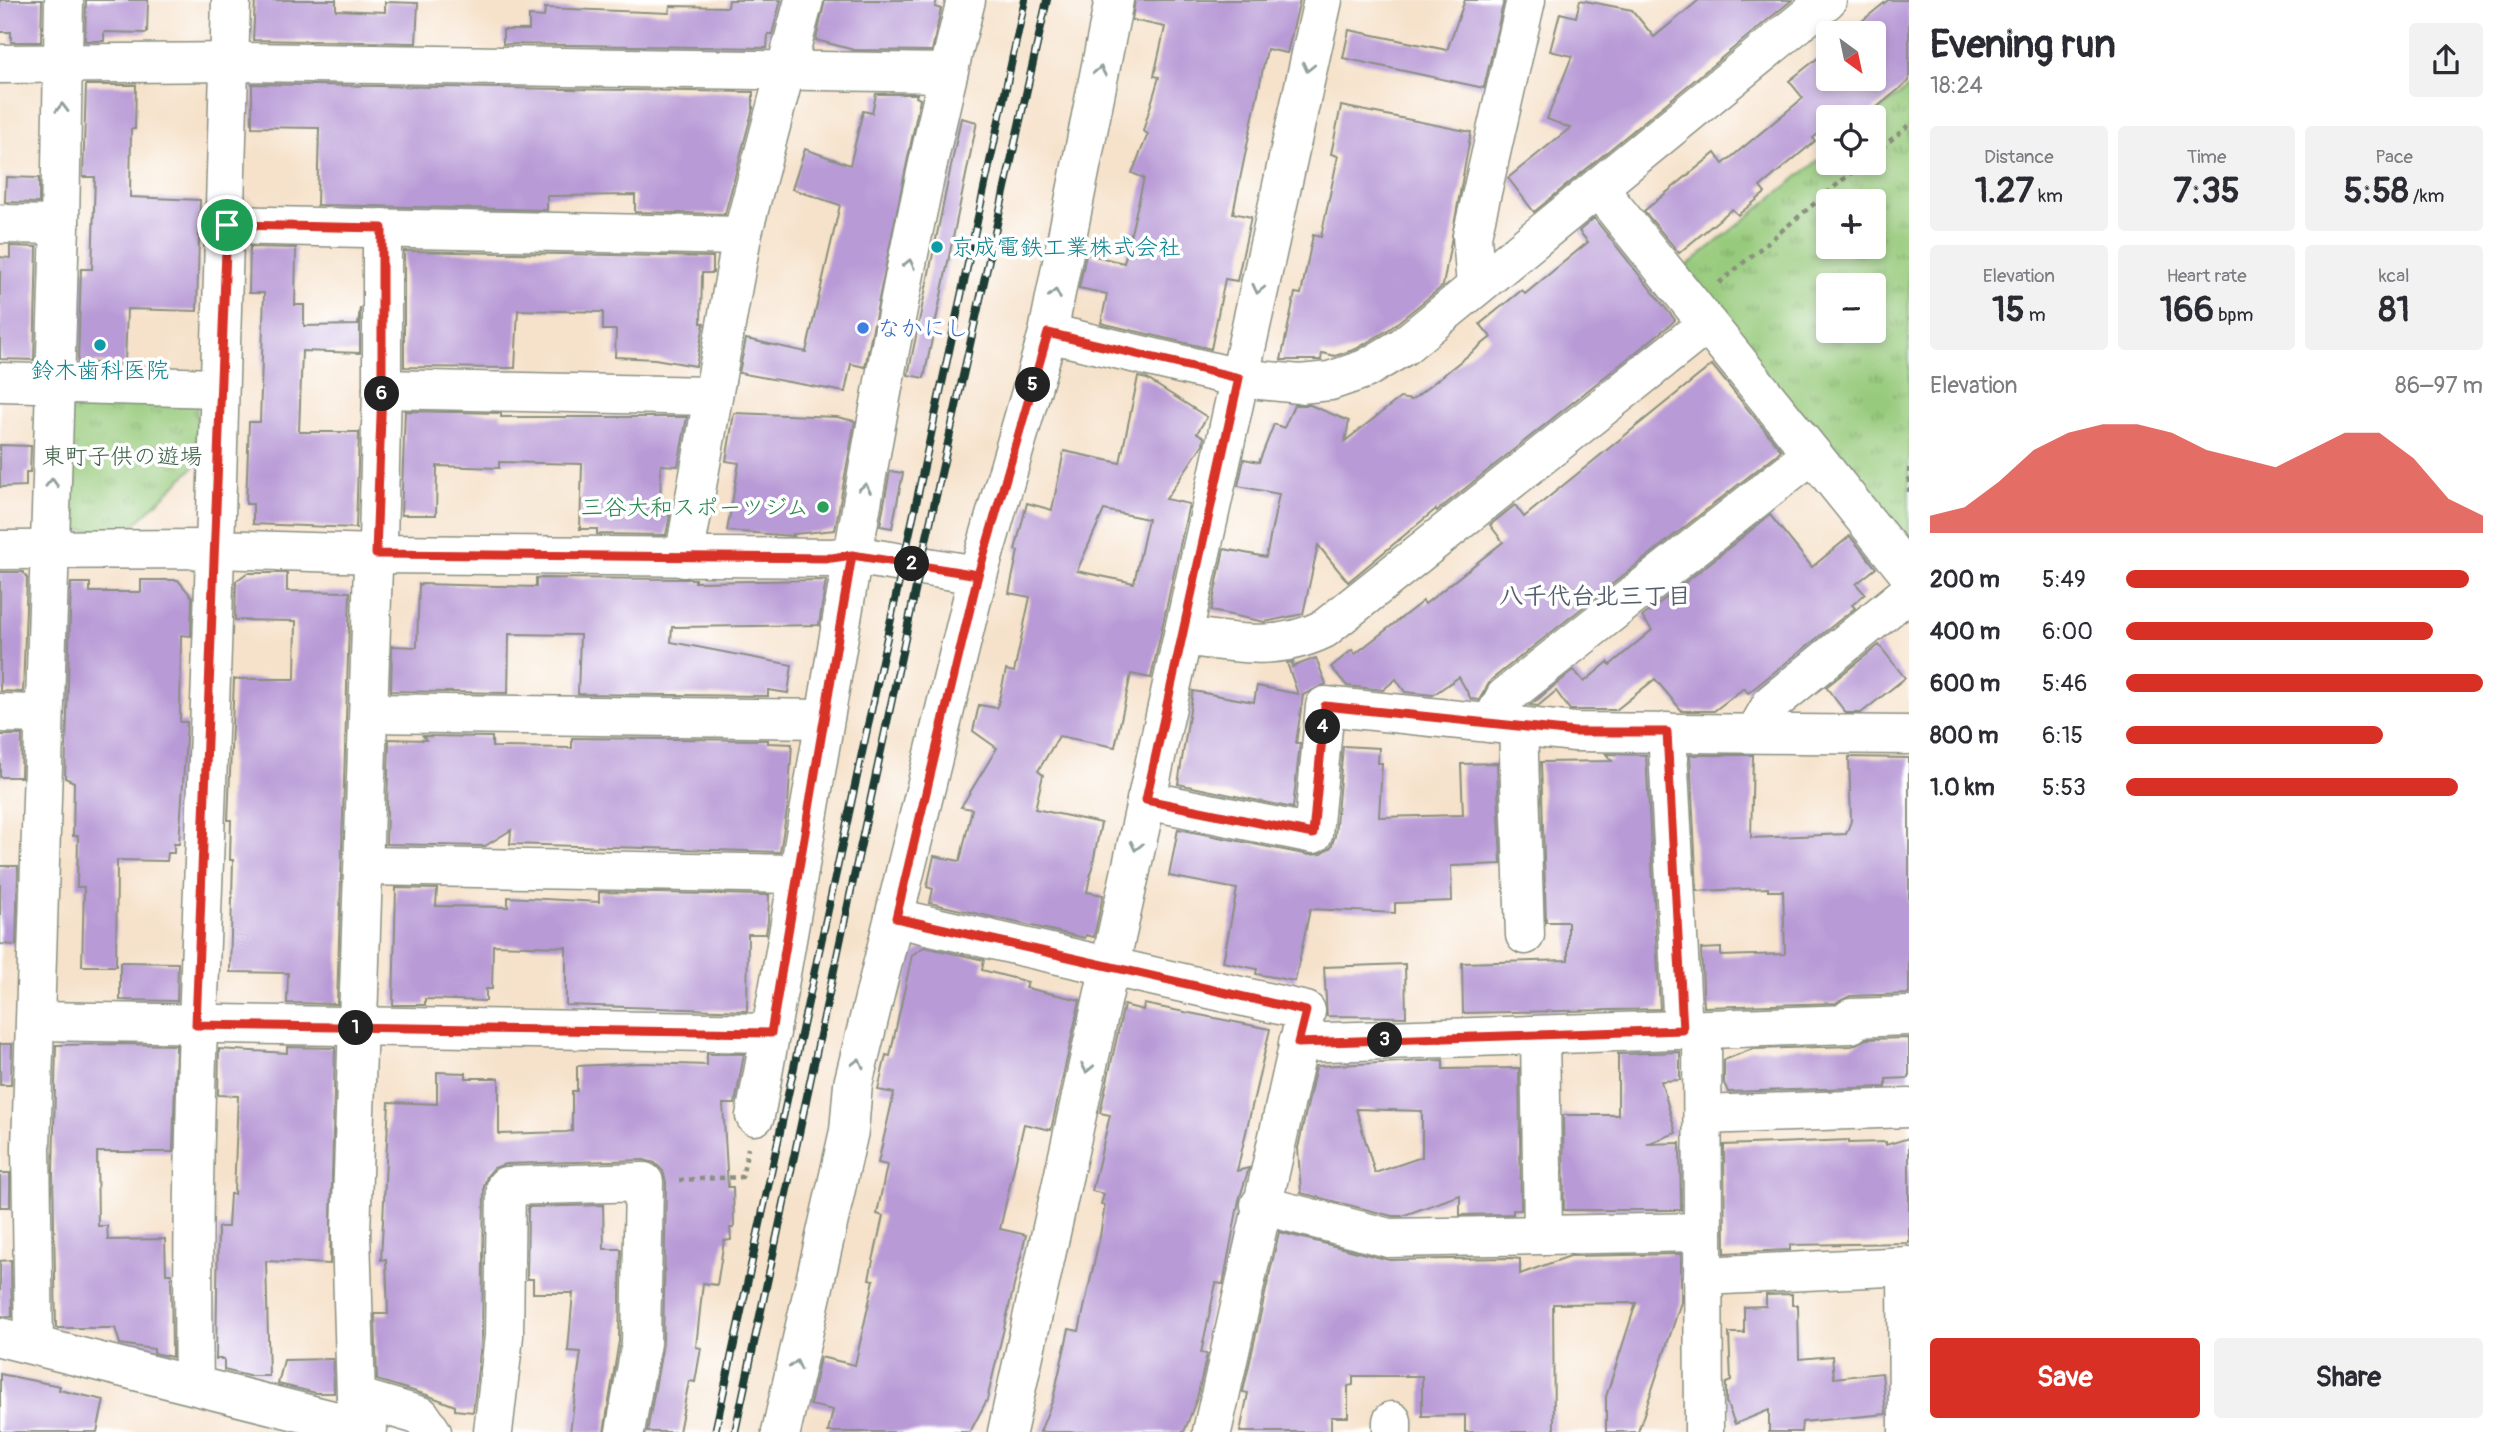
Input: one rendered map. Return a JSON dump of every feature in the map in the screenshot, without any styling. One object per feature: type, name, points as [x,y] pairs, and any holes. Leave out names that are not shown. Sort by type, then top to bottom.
[{"type":"street","points":[[64,0],[55,159],[60,225],[43,714],[36,1021],[15,1148],[17,1341],[194,1384],[363,1419],[421,1416],[432,1432]]},
{"type":"street","points":[[194,1384],[191,1228],[196,1025],[215,549],[218,388],[227,225],[231,0]]},
{"type":"street","points":[[684,558],[711,396],[736,302],[749,232],[804,0]]},
{"type":"street","points":[[755,1116],[852,555],[948,73],[966,0]]},
{"type":"street","points":[[781,1432],[849,1130],[853,1084],[896,918],[978,575],[1048,333],[1114,0]]},
{"type":"street","points":[[1007,1432],[1323,0]]},
{"type":"street","points":[[1476,287],[1472,236],[1526,0]]},
{"type":"street","points":[[1048,333],[1239,378],[1315,384],[1365,369],[1404,345],[1827,0]]},
{"type":"street","points":[[15,68],[62,64],[175,71],[229,62],[460,57],[787,68],[830,75],[948,73]]},
{"type":"street","points":[[1598,188],[1711,306],[1812,454],[1909,574]]},
{"type":"street","points":[[0,223],[60,225]]},
{"type":"street","points":[[227,225],[343,234],[382,228],[749,232]]},
{"type":"street","points":[[363,1419],[351,1234],[382,389],[382,228]]},
{"type":"street","points":[[1184,636],[1255,646],[1276,645],[1296,642],[1324,629],[1711,306]]},
{"type":"street","points":[[0,382],[218,388]]},
{"type":"street","points":[[382,389],[711,396]]},
{"type":"street","points":[[1525,935],[1504,724],[1505,697],[1812,454]]},
{"type":"street","points":[[0,550],[215,549],[684,558],[832,558],[852,555],[978,575]]},
{"type":"street","points":[[1755,733],[1772,703],[1909,592]]},
{"type":"street","points":[[1146,800],[1313,834],[1325,706],[1575,732],[1909,735]]},
{"type":"street","points":[[0,713],[43,714]]},
{"type":"street","points":[[369,713],[823,719]]},
{"type":"street","points":[[1667,732],[1703,1115],[1704,1432]]},
{"type":"street","points":[[365,866],[796,874]]},
{"type":"street","points":[[896,918],[1306,1011],[1260,1205],[1212,1432]]},
{"type":"street","points":[[1298,1043],[1851,1024],[1851,1018],[1909,1016]]},
{"type":"street","points":[[36,1021],[771,1033]]},
{"type":"street","points":[[1540,1035],[1543,1235]]},
{"type":"street","points":[[1703,1115],[1909,1108]]},
{"type":"street","points":[[493,1432],[504,1336],[506,1186],[644,1182],[641,1343],[625,1432]]},
{"type":"street","points":[[1260,1205],[1389,1238],[1703,1232]]},
{"type":"street","points":[[1703,1276],[1908,1266],[1908,1432]]},
{"type":"path","points":[[1886,144],[1909,125]]},
{"type":"path","points":[[1711,306],[1850,175]]},
{"type":"path","points":[[1909,468],[1909,492]]},
{"type":"path","points":[[644,1182],[742,1177],[755,1116]]},
{"type":"green space","points":[[1909,87],[1909,557],[1679,272],[1816,162],[1816,175],[1886,175],[1886,106]]},
{"type":"green space","name":"東町子供の遊場","points":[[79,395],[197,398],[196,465],[128,531],[70,530],[62,521],[65,404]]},
{"type":"building","points":[[0,0],[42,0],[41,42],[11,42],[11,32],[0,32]]},
{"type":"building","points":[[86,0],[148,0],[147,33],[104,32],[104,41],[85,41]]},
{"type":"building","points":[[255,0],[336,0],[336,10],[385,12],[385,2],[418,3],[416,43],[253,40]]},
{"type":"building","points":[[729,0],[781,0],[772,34],[768,34],[767,48],[503,44],[503,30],[529,30],[529,16],[544,17],[545,8],[669,13],[670,6],[728,7]]},
{"type":"building","points":[[825,0],[937,0],[935,7],[941,9],[932,51],[854,50],[816,40]]},
{"type":"building","points":[[1135,0],[1300,0],[1287,53],[1267,49],[1233,213],[1251,217],[1237,281],[1225,279],[1211,349],[1101,323],[1107,294],[1079,288],[1086,254],[1124,263],[1144,178],[1132,173],[1148,134],[1143,131],[1159,77],[1154,76],[1165,27],[1132,20]]},
{"type":"building","points":[[1465,0],[1504,0],[1484,88],[1343,58],[1349,30],[1447,50]]},
{"type":"building","points":[[1580,0],[1632,10],[1654,37],[1699,0],[1792,0],[1534,212],[1508,178],[1570,128],[1547,119],[1572,56],[1550,51],[1560,13],[1576,17]]},
{"type":"building","points":[[1888,0],[1909,0],[1909,81],[1880,105],[1816,105],[1815,141],[1760,187],[1765,193],[1738,215],[1732,209],[1679,253],[1644,211],[1715,153],[1723,164],[1803,98],[1789,81],[1816,59],[1816,91],[1886,91],[1886,21],[1862,21]]},
{"type":"building","points":[[252,84],[753,92],[753,108],[725,214],[635,212],[635,195],[547,196],[547,210],[317,205],[319,128],[252,127]]},
{"type":"building","points":[[86,85],[136,85],[135,129],[131,129],[130,197],[200,200],[197,311],[127,309],[125,364],[78,362],[81,269],[92,269],[95,177],[83,177]]},
{"type":"building","points":[[876,94],[917,94],[916,97],[920,99],[865,367],[851,364],[845,392],[739,373],[746,339],[806,352],[840,205],[792,189],[805,149],[850,165],[863,111],[872,113]]},
{"type":"building","points":[[1341,106],[1471,132],[1443,286],[1391,328],[1356,349],[1335,356],[1322,353],[1321,360],[1281,360],[1295,293],[1301,294],[1313,235],[1321,237],[1338,156],[1331,154]]},
{"type":"building","points":[[961,118],[977,122],[924,378],[908,375]]},
{"type":"building","points":[[6,177],[39,178],[39,203],[5,202]]},
{"type":"building","points":[[1594,218],[1675,320],[1348,582],[1318,545],[1303,614],[1265,622],[1211,611],[1224,549],[1266,557],[1279,494],[1238,486],[1244,459],[1259,462],[1274,424],[1284,428],[1294,405],[1310,405],[1349,421],[1345,441],[1400,398],[1412,400],[1491,337],[1480,324],[1522,290],[1525,294],[1588,242],[1579,231]]},
{"type":"building","points":[[10,246],[37,247],[34,360],[0,359],[0,257],[10,258]]},
{"type":"building","points":[[250,247],[296,248],[295,305],[304,305],[304,326],[358,325],[360,307],[360,353],[302,351],[299,432],[359,432],[356,528],[253,524],[253,504],[246,504],[249,422],[260,422],[264,293],[249,293]]},
{"type":"building","points":[[404,251],[713,257],[713,273],[702,273],[701,323],[704,323],[696,366],[655,359],[615,357],[616,330],[603,330],[603,312],[518,310],[515,368],[404,367]]},
{"type":"building","points":[[1712,365],[1781,450],[1491,680],[1479,700],[1471,699],[1459,677],[1433,695],[1405,692],[1396,679],[1383,690],[1347,686],[1331,667],[1352,650],[1355,654],[1423,601],[1425,604],[1503,542],[1490,525],[1515,505],[1524,517]]},
{"type":"building","points":[[1138,377],[1147,379],[1207,417],[1197,433],[1204,437],[1203,444],[1166,499],[1189,504],[1151,678],[1131,674],[1115,747],[1059,736],[1038,771],[1043,775],[1035,809],[1101,823],[1087,892],[1103,895],[1094,937],[1086,935],[1085,938],[930,903],[933,889],[927,887],[934,856],[960,861],[972,809],[961,807],[997,748],[973,731],[979,705],[997,708],[1006,670],[1014,672],[1030,597],[1009,593],[1018,551],[1015,550],[1027,503],[1052,510],[1064,451],[1120,463]],"holes":[[[1104,510],[1148,519],[1134,583],[1077,571]]]},
{"type":"building","points":[[405,411],[501,413],[501,417],[687,417],[678,466],[661,465],[660,515],[670,515],[666,535],[597,534],[597,529],[580,529],[582,464],[499,462],[499,468],[437,466],[436,515],[401,515]]},
{"type":"building","points":[[734,413],[837,417],[855,421],[835,530],[793,534],[794,536],[727,531],[739,463],[726,461]]},
{"type":"building","points":[[0,445],[31,446],[30,472],[26,472],[26,486],[0,487]]},
{"type":"building","points":[[890,471],[903,473],[892,528],[880,526]]},
{"type":"building","points":[[1770,515],[1812,567],[1850,536],[1876,568],[1856,584],[1865,594],[1852,605],[1855,608],[1748,693],[1744,688],[1714,711],[1682,711],[1655,679],[1616,710],[1570,710],[1556,691],[1538,706],[1530,705],[1574,670],[1584,682],[1608,662],[1610,665],[1652,630],[1642,617]]},
{"type":"building","points":[[0,572],[23,572],[27,578],[23,692],[0,691]]},
{"type":"building","points":[[247,573],[287,573],[287,591],[350,592],[337,1004],[287,1003],[288,973],[230,972],[233,860],[230,860],[231,820],[228,820],[234,679],[295,679],[296,621],[235,620],[236,581]]},
{"type":"building","points":[[536,578],[695,579],[695,582],[826,580],[819,625],[672,627],[671,642],[792,665],[788,693],[768,690],[768,696],[578,694],[580,635],[509,634],[508,693],[391,691],[392,646],[417,647],[419,584],[536,587]]},
{"type":"building","points":[[141,580],[178,580],[192,597],[191,636],[181,635],[180,722],[187,722],[179,844],[174,844],[174,853],[168,853],[167,861],[117,860],[116,966],[82,966],[84,887],[77,887],[78,836],[73,836],[74,782],[65,778],[71,583],[90,583],[90,592],[141,592]]},
{"type":"building","points":[[1879,645],[1905,678],[1861,713],[1846,713],[1826,687]]},
{"type":"building","points":[[1316,658],[1326,684],[1303,695],[1296,743],[1300,743],[1293,808],[1178,784],[1193,691],[1254,702],[1257,686],[1298,694],[1287,663],[1293,662],[1292,667]]},
{"type":"building","points":[[0,735],[22,735],[21,777],[0,777]]},
{"type":"building","points":[[423,736],[492,737],[492,747],[572,748],[572,738],[768,740],[768,743],[792,744],[788,804],[780,852],[510,844],[511,830],[485,846],[386,844],[389,739],[426,740]]},
{"type":"building","points":[[1343,746],[1379,748],[1378,763],[1382,763],[1379,817],[1463,815],[1461,764],[1497,763],[1501,864],[1451,866],[1452,901],[1395,903],[1395,913],[1310,909],[1295,981],[1256,974],[1257,969],[1223,962],[1237,889],[1169,876],[1178,829],[1309,855],[1321,854],[1331,847],[1335,836]]},
{"type":"building","points":[[1606,754],[1646,755],[1660,1009],[1463,1013],[1462,963],[1568,960],[1568,922],[1546,922],[1541,762],[1612,761]]},
{"type":"building","points":[[1690,755],[1753,755],[1751,838],[1846,834],[1851,821],[1849,757],[1909,758],[1909,994],[1850,996],[1836,1003],[1704,1007],[1701,949],[1721,948],[1721,956],[1785,954],[1783,891],[1768,891],[1768,888],[1697,891]]},
{"type":"building","points":[[0,866],[18,866],[16,945],[0,944]]},
{"type":"building","points":[[396,888],[437,889],[436,906],[508,907],[508,897],[599,902],[599,892],[769,895],[768,921],[766,934],[748,934],[747,1011],[566,1005],[566,947],[493,945],[492,989],[486,989],[486,1001],[425,999],[425,1005],[393,1005]]},
{"type":"building","points":[[924,947],[984,960],[982,970],[1028,982],[1026,988],[1080,1000],[1051,1130],[1024,1124],[1000,1229],[1026,1235],[987,1400],[970,1432],[828,1432],[833,1410],[810,1405],[820,1357],[855,1365],[874,1280],[869,1279],[883,1216],[877,1214],[887,1165],[878,1163],[894,1093],[878,1090],[886,1055],[890,1056],[912,955]]},
{"type":"building","points":[[120,962],[178,963],[177,1001],[120,1000]]},
{"type":"building","points":[[1405,964],[1406,1017],[1327,1016],[1324,967]]},
{"type":"building","points":[[1144,1004],[1270,1029],[1237,1171],[1249,1168],[1239,1200],[1223,1284],[1216,1283],[1201,1353],[1207,1354],[1197,1398],[1184,1432],[1040,1432],[1053,1399],[1069,1329],[1079,1331],[1100,1236],[1104,1194],[1092,1191],[1110,1115],[1100,1113],[1124,1005],[1143,1010]]},
{"type":"building","points":[[1909,1038],[1909,1078],[1886,1079],[1886,1087],[1728,1092],[1724,1083],[1724,1060],[1752,1049],[1852,1046],[1866,1039]]},
{"type":"building","points":[[0,1044],[12,1044],[11,1085],[0,1085]]},
{"type":"building","points":[[56,1045],[176,1045],[173,1152],[97,1152],[98,1226],[107,1226],[108,1240],[165,1239],[166,1274],[171,1274],[172,1357],[154,1353],[154,1349],[120,1344],[115,1328],[56,1328],[53,1172]]},
{"type":"building","points":[[287,1047],[335,1048],[330,1264],[266,1261],[269,1376],[248,1376],[224,1370],[224,1359],[216,1359],[218,1227],[228,1227],[230,1194],[234,1194],[238,1096],[218,1095],[219,1049],[287,1053]]},
{"type":"building","points":[[1680,1052],[1680,1080],[1661,1081],[1676,1133],[1647,1144],[1680,1143],[1681,1210],[1564,1210],[1563,1115],[1618,1115],[1618,1054]]},
{"type":"building","points":[[707,1054],[744,1054],[735,1104],[723,1104],[728,1187],[733,1187],[734,1228],[730,1228],[731,1240],[724,1241],[717,1285],[703,1283],[696,1347],[701,1348],[695,1382],[689,1381],[679,1432],[647,1432],[663,1344],[666,1182],[663,1171],[655,1163],[644,1160],[505,1164],[494,1168],[487,1176],[484,1186],[482,1335],[473,1412],[455,1410],[455,1406],[427,1395],[377,1380],[375,1314],[388,1314],[386,1259],[381,1260],[389,1102],[437,1104],[437,1072],[466,1073],[466,1078],[499,1078],[499,1134],[566,1132],[572,1131],[572,1091],[577,1091],[577,1066],[643,1063],[707,1065]]},
{"type":"building","points":[[1443,1060],[1443,1069],[1519,1068],[1521,1210],[1513,1210],[1513,1214],[1460,1215],[1460,1195],[1402,1216],[1392,1216],[1301,1193],[1298,1148],[1316,1066]],"holes":[[[1356,1109],[1422,1111],[1422,1157],[1375,1173]]]},
{"type":"building","points":[[1909,1138],[1909,1243],[1790,1245],[1790,1250],[1725,1253],[1724,1145],[1849,1140],[1849,1143],[1886,1142],[1886,1145]]},
{"type":"building","points":[[0,1173],[10,1173],[10,1207],[0,1207]]},
{"type":"building","points":[[603,1205],[604,1249],[621,1249],[619,1341],[604,1432],[570,1432],[581,1352],[568,1351],[573,1293],[533,1293],[533,1279],[527,1279],[528,1207]]},
{"type":"building","points":[[1279,1232],[1389,1260],[1520,1259],[1520,1274],[1570,1256],[1681,1254],[1681,1302],[1638,1432],[1606,1432],[1606,1397],[1636,1303],[1553,1304],[1554,1432],[1465,1432],[1465,1415],[1422,1416],[1422,1376],[1353,1376],[1353,1385],[1348,1386],[1348,1417],[1331,1417],[1331,1432],[1240,1432],[1248,1393],[1243,1392]]},
{"type":"building","points":[[11,1260],[12,1317],[0,1316],[0,1261]]},
{"type":"building","points":[[1792,1294],[1792,1305],[1798,1305],[1799,1359],[1832,1356],[1834,1378],[1882,1373],[1886,1414],[1802,1422],[1801,1432],[1769,1432],[1769,1410],[1735,1424],[1726,1402],[1726,1383],[1731,1381],[1729,1333],[1744,1333],[1744,1307],[1766,1306],[1766,1295]]},
{"type":"building","points":[[333,1359],[334,1393],[316,1393],[278,1384],[284,1360]]},
{"type":"building","points":[[0,1374],[60,1386],[59,1390],[104,1400],[97,1432],[0,1432]]},
{"type":"railway","points":[[715,1432],[1025,0]]},
{"type":"railway","points":[[735,1432],[924,550],[1047,0]]},
{"type":"place","name":"京成電鉄工業株式会社","points":[[937,247]]},
{"type":"place","name":"なかにし","points":[[863,328]]},
{"type":"place","name":"鈴木歯科医院","points":[[100,345]]},
{"type":"place","name":"三谷大和スポーツジム","points":[[823,507]]},
{"type":"district","name":"八千代台北三丁目","points":[[1595,596]]},
{"type":"route","points":[[227,225],[218,388],[215,549],[196,1025],[771,1033],[852,555],[902,561],[978,575],[896,918],[1306,1011],[1298,1043],[1683,1030],[1667,732],[1575,732],[1325,706],[1313,834],[1146,800],[1239,378],[1048,333],[978,575],[852,555],[832,558],[684,558],[376,554],[382,389],[382,228],[227,225]]}]
